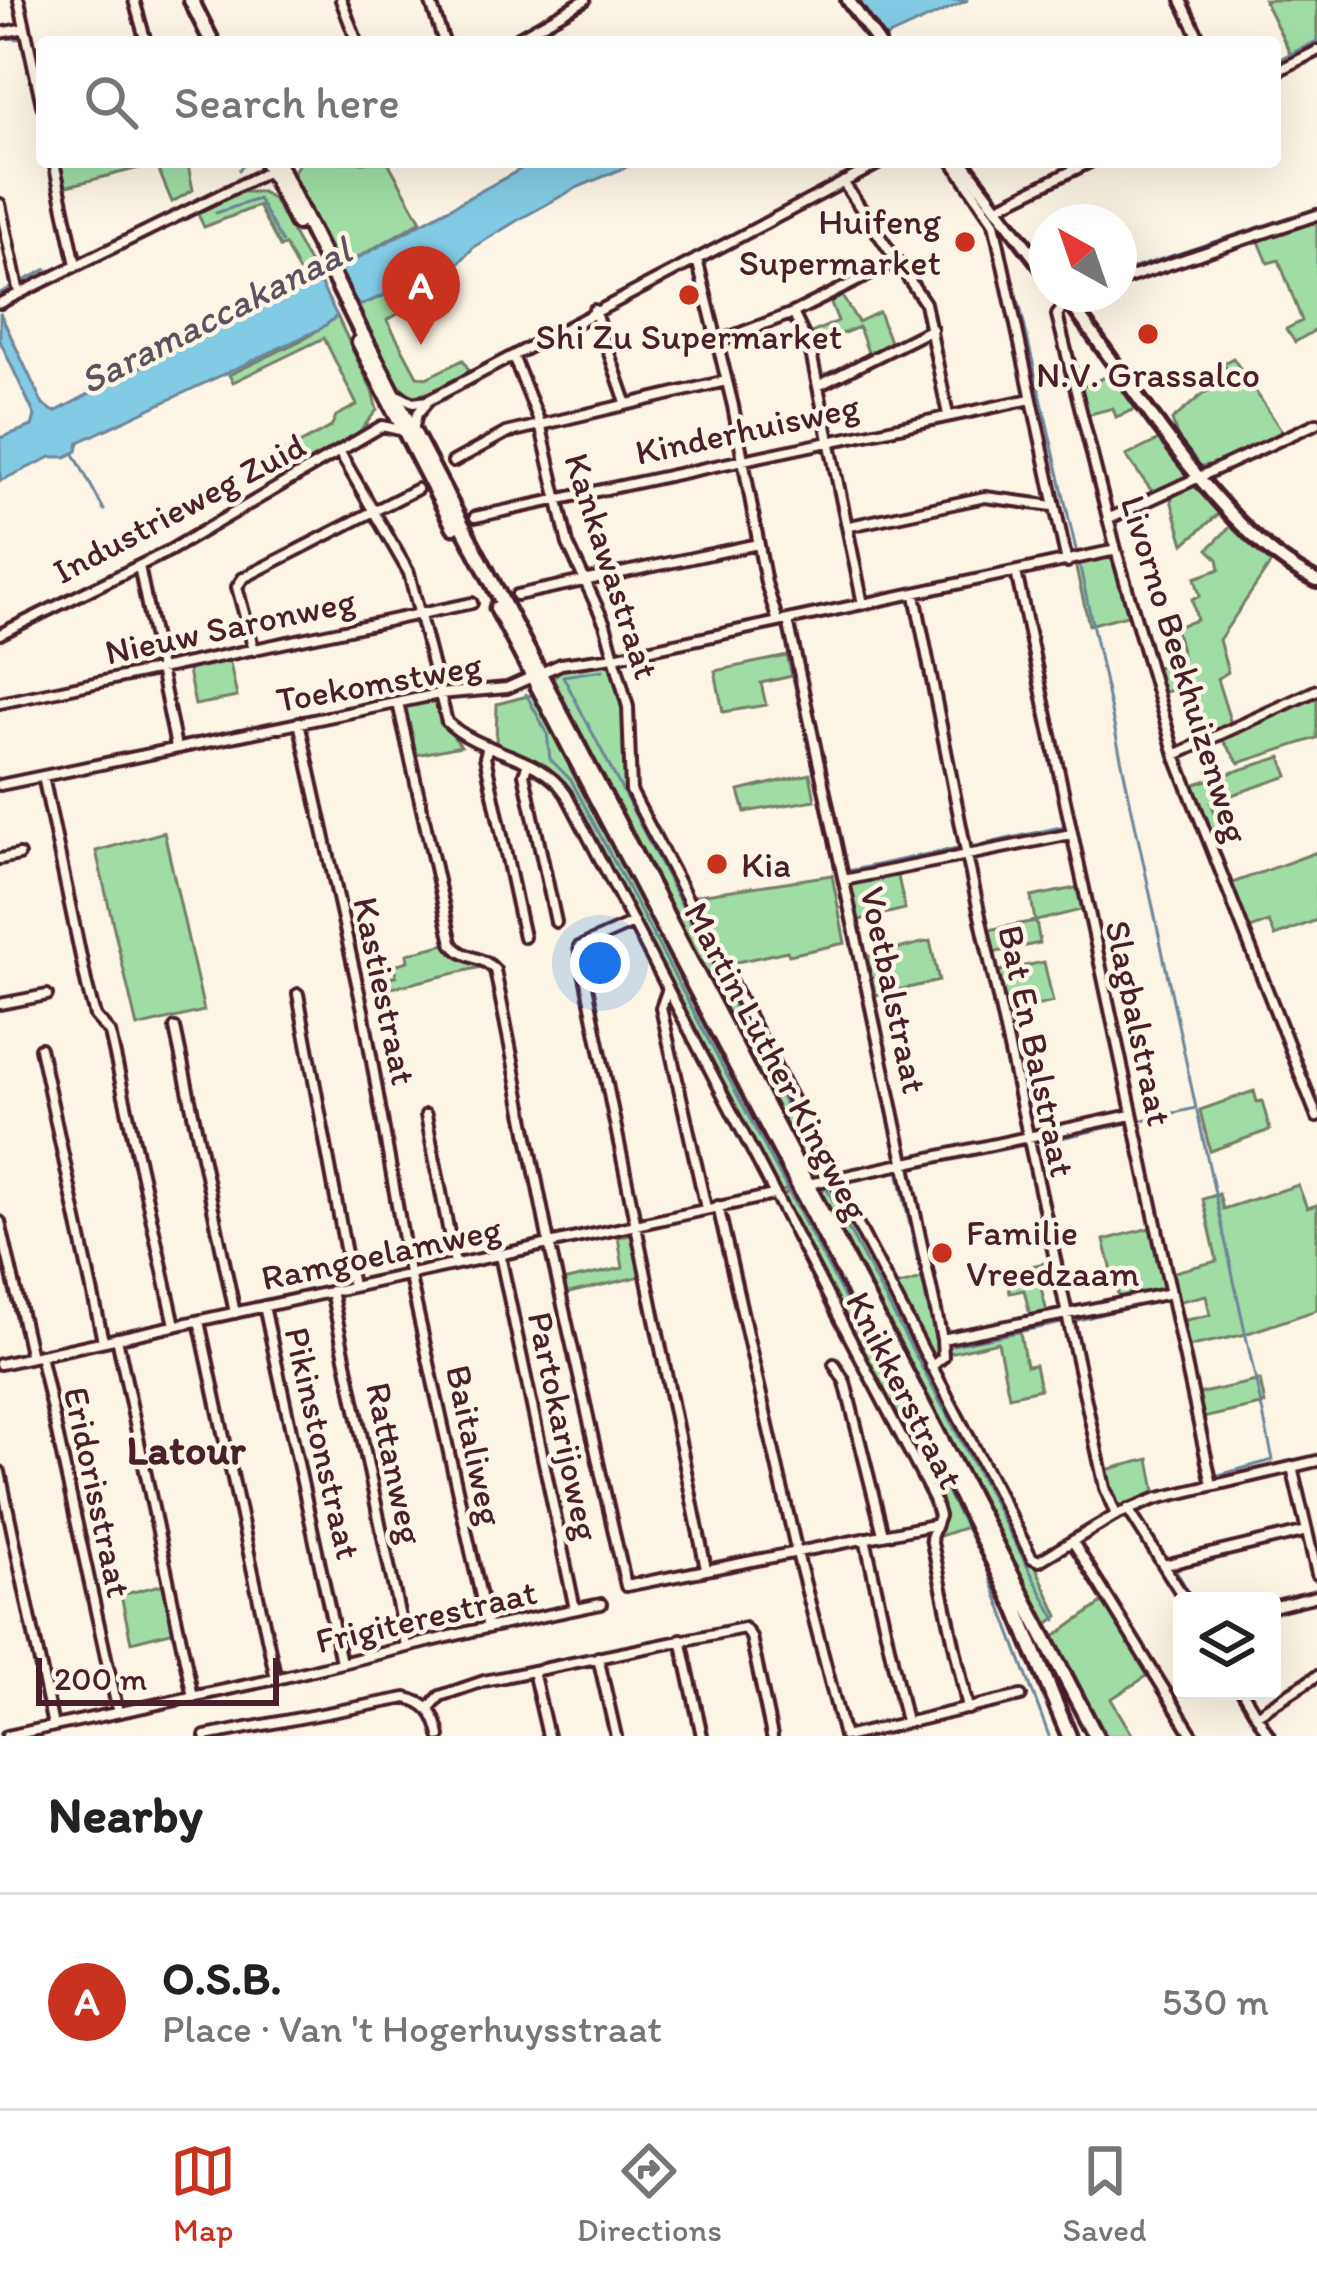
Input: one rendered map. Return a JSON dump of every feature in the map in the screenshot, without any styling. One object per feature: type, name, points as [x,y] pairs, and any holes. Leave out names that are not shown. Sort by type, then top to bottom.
[{"type":"main road","points":[[188,0],[205,36]]},
{"type":"main road","name":"Martin Luther Kingweg","points":[[277,168],[317,255],[995,1565],[1069,1736]]},
{"type":"main road","name":"Martin Luther Kingweg","points":[[802,1186],[1096,1736]]},
{"type":"street","points":[[19,0],[36,78]]},
{"type":"street","points":[[134,0],[144,36]]},
{"type":"street","points":[[340,0],[355,36]]},
{"type":"street","points":[[430,0],[442,36]]},
{"type":"street","points":[[521,36],[585,0]]},
{"type":"street","points":[[848,0],[874,36]]},
{"type":"street","points":[[1181,0],[1198,36]]},
{"type":"street","points":[[0,33],[25,28]]},
{"type":"street","points":[[1281,69],[1317,51]]},
{"type":"street","points":[[55,168],[76,265]]},
{"type":"street","points":[[0,303],[270,168]]},
{"type":"street","points":[[429,400],[409,429],[382,426],[392,398],[413,403],[429,400],[870,168]]},
{"type":"street","points":[[962,168],[1029,254]]},
{"type":"street","points":[[990,206],[1076,168]]},
{"type":"street","points":[[843,182],[925,303],[948,415]]},
{"type":"street","points":[[0,205],[19,293]]},
{"type":"street","points":[[1137,275],[1317,214]]},
{"type":"street","points":[[999,221],[1067,562]]},
{"type":"street","name":"Voetbalstraat","points":[[697,259],[758,544],[783,621],[843,880],[942,1339]]},
{"type":"street","points":[[717,342],[793,313],[897,261]]},
{"type":"street","points":[[594,310],[626,402]]},
{"type":"street","name":"Livorno Beekhuizenweg","points":[[1059,312],[1116,550],[1175,755],[1317,1117]]},
{"type":"street","points":[[1076,312],[1199,474],[1255,539],[1284,563],[1317,581]]},
{"type":"street","points":[[793,313],[810,348],[863,604]]},
{"type":"street","points":[[818,386],[932,329]]},
{"type":"street","name":"Kankawastraat","points":[[513,356],[540,423],[568,544],[605,624],[628,707],[632,791],[1036,1562],[1073,1542]]},
{"type":"street","points":[[453,462],[506,433],[540,423],[726,382]]},
{"type":"street","name":"Kinderhuisweg","points":[[475,517],[1031,398]]},
{"type":"street","points":[[1108,519],[1317,423]]},
{"type":"street","name":"Industrieweg Zuid","points":[[0,634],[139,566],[382,426]]},
{"type":"street","points":[[339,452],[409,573],[440,694]]},
{"type":"street","points":[[254,650],[239,581],[417,489]]},
{"type":"street","points":[[850,526],[985,497],[1053,506]]},
{"type":"street","points":[[517,595],[758,544]]},
{"type":"street","name":"Toekomstweg","points":[[0,785],[440,694],[507,688],[561,664],[614,657],[1116,550]]},
{"type":"street","points":[[139,566],[176,747]]},
{"type":"street","name":"Slagbalstraat","points":[[1016,572],[1212,1485]]},
{"type":"street","name":"Bat En Balstraat","points":[[915,595],[967,856],[1105,1487],[1116,1515]]},
{"type":"street","name":"Nieuw Saronweg","points":[[0,703],[472,603]]},
{"type":"street","points":[[1175,755],[1317,690]]},
{"type":"street","name":"Knikkerstraat","points":[[440,694],[444,716],[452,727],[548,772],[566,794],[934,1499],[939,1510],[931,1538],[968,1709]]},
{"type":"street","points":[[398,703],[452,944],[495,970],[623,1581],[632,1588],[934,1524]]},
{"type":"street","name":"Kastiestraat","points":[[299,722],[363,1010],[410,1274]]},
{"type":"street","points":[[488,746],[485,757],[524,937]]},
{"type":"street","points":[[528,764],[524,774],[556,922]]},
{"type":"street","points":[[43,776],[88,986],[101,1025],[110,1033],[175,1325]]},
{"type":"street","points":[[843,880],[1071,834]]},
{"type":"street","points":[[0,859],[19,854]]},
{"type":"street","points":[[632,923],[578,946],[706,1570]]},
{"type":"street","points":[[667,991],[661,1008],[706,1208]]},
{"type":"street","points":[[298,994],[352,1286]]},
{"type":"street","points":[[0,1004],[47,995]]},
{"type":"street","points":[[176,1028],[235,1313]]},
{"type":"street","points":[[40,1048],[103,1341]]},
{"type":"street","points":[[426,1115],[455,1264]]},
{"type":"street","points":[[802,1186],[1131,1115]]},
{"type":"street","name":"Ramgoelamweg","points":[[0,1364],[773,1195]]},
{"type":"street","points":[[718,1206],[797,1553],[846,1736],[1021,1696]]},
{"type":"street","name":"Eridorisstraat","points":[[0,1222],[118,1712]]},
{"type":"street","name":"Partokarijoweg","points":[[500,1255],[575,1609]]},
{"type":"street","name":"Baitaliweg","points":[[410,1274],[488,1628]]},
{"type":"street","name":"Rattanweg","points":[[331,1291],[406,1646]]},
{"type":"street","points":[[932,1367],[943,1357],[942,1339],[1171,1293]]},
{"type":"street","name":"Pikinstonstraat","points":[[264,1306],[341,1662]]},
{"type":"street","points":[[199,1321],[276,1679]]},
{"type":"street","points":[[117,1338],[193,1697]]},
{"type":"street","points":[[834,1364],[845,1382],[883,1534]]},
{"type":"street","points":[[1192,1736],[1073,1542],[1128,1509],[1317,1461]]},
{"type":"street","points":[[1292,1467],[1317,1574]]},
{"type":"street","points":[[0,1472],[53,1726]]},
{"type":"street","points":[[1128,1509],[1180,1592]]},
{"type":"street","points":[[1164,1565],[1307,1531]]},
{"type":"street","points":[[865,1538],[906,1722]]},
{"type":"street","points":[[1281,1605],[1317,1597]]},
{"type":"street","name":"Frigiterestraat","points":[[7,1736],[601,1604]]},
{"type":"street","points":[[429,1708],[453,1689],[744,1628],[751,1637],[772,1736]]},
{"type":"street","points":[[681,1640],[702,1736]]},
{"type":"street","points":[[598,1657],[616,1736]]},
{"type":"street","points":[[533,1671],[548,1736]]},
{"type":"street","points":[[1256,1715],[1317,1676]]},
{"type":"street","points":[[205,1736],[386,1700],[418,1700],[429,1708],[440,1736]]},
{"type":"street","points":[[1247,1700],[1270,1736]]},
{"type":"green space","points":[[1264,0],[1317,0],[1317,45],[1292,57]]},
{"type":"green space","points":[[60,168],[139,168],[64,187]]},
{"type":"green space","points":[[158,168],[189,168],[193,190],[172,202]]},
{"type":"green space","points":[[391,168],[421,221],[336,270],[294,186],[294,171]]},
{"type":"green space","points":[[239,192],[262,192],[274,200],[315,273],[303,280],[258,206],[204,227],[197,212]]},
{"type":"green space","points":[[1317,219],[1317,329],[1295,342],[1286,329],[1302,321],[1279,260],[1268,263],[1258,239]]},
{"type":"green space","points":[[422,280],[431,296],[387,320],[417,376],[426,378],[463,360],[471,374],[414,396],[399,387],[356,307]]},
{"type":"green space","points":[[840,293],[858,322],[879,312],[892,347],[870,358],[859,327],[813,345],[809,334],[838,321],[829,298]]},
{"type":"green space","points":[[337,316],[377,410],[356,436],[295,468],[286,451],[331,427],[336,416],[357,405],[324,338],[233,382],[229,375],[308,337]]},
{"type":"green space","points":[[1233,358],[1284,434],[1200,466],[1178,439],[1172,420],[1204,393],[1230,380],[1224,363]]},
{"type":"green space","points":[[1115,373],[1141,407],[1116,417],[1113,408],[1087,415],[1081,387]]},
{"type":"green space","points":[[1165,437],[1189,475],[1154,494],[1126,456]]},
{"type":"green space","points":[[1196,482],[1222,511],[1184,544],[1171,500],[1175,492]]},
{"type":"green space","points":[[1233,524],[1273,560],[1219,640],[1228,672],[1217,679],[1232,727],[1206,738],[1190,684],[1162,693],[1154,668],[1183,659],[1175,627],[1197,620],[1192,599],[1200,596],[1195,578],[1220,569],[1208,549]]},
{"type":"green space","points":[[1113,556],[1131,614],[1089,625],[1075,564]]},
{"type":"green space","points":[[787,656],[792,676],[761,683],[766,705],[723,712],[715,671]]},
{"type":"green space","points":[[229,658],[237,697],[195,705],[187,666]]},
{"type":"green space","points":[[606,662],[613,667],[626,709],[627,787],[825,1177],[807,1176],[554,689],[553,678],[564,667]]},
{"type":"green space","points":[[535,694],[788,1176],[789,1188],[777,1194],[567,787],[549,769],[496,743],[497,704]]},
{"type":"green space","points":[[1317,694],[1317,738],[1239,763],[1222,739]]},
{"type":"green space","points":[[436,702],[442,722],[461,746],[416,755],[403,707]]},
{"type":"green space","points":[[1281,757],[1288,776],[1211,802],[1223,835],[1210,838],[1189,786]]},
{"type":"green space","points":[[810,774],[815,800],[745,812],[739,791]]},
{"type":"green space","points":[[164,832],[204,1011],[137,1027],[96,851]]},
{"type":"green space","points":[[1317,852],[1317,920],[1275,936],[1269,922],[1245,931],[1227,885]]},
{"type":"green space","points":[[897,872],[905,909],[856,921],[849,883]]},
{"type":"green space","points":[[832,875],[845,943],[789,955],[787,951],[728,964],[692,896]]},
{"type":"green space","points":[[1080,887],[1085,909],[1036,921],[1040,943],[992,953],[988,930],[1035,921],[1031,897]]},
{"type":"green space","points":[[930,941],[939,981],[872,996],[864,957]]},
{"type":"green space","points":[[449,943],[457,955],[486,966],[392,988],[394,965],[408,961],[407,954]]},
{"type":"green space","points":[[1044,962],[1053,1002],[1003,1013],[994,972]]},
{"type":"green space","points":[[1254,1091],[1257,1102],[1262,1101],[1270,1130],[1210,1151],[1200,1110]]},
{"type":"green space","points":[[826,1184],[834,1185],[1036,1567],[1058,1616],[1049,1623],[1042,1622],[820,1198]]},
{"type":"green space","points":[[1298,1185],[1307,1208],[1317,1205],[1317,1310],[1187,1347],[1181,1321],[1210,1315],[1206,1295],[1177,1302],[1170,1273],[1217,1261],[1203,1199],[1219,1194],[1223,1209]]},
{"type":"green space","points":[[791,1190],[970,1526],[934,1538],[944,1514],[780,1198]]},
{"type":"green space","points":[[1153,1227],[1167,1288],[1120,1302],[1104,1240]]},
{"type":"green space","points":[[631,1235],[642,1276],[565,1294],[562,1281],[623,1268],[618,1237]]},
{"type":"green space","points":[[1053,1261],[1057,1279],[1040,1284],[1048,1316],[1031,1319],[1024,1290],[1010,1293],[1005,1272]]},
{"type":"green space","points":[[926,1278],[941,1354],[934,1360],[895,1286]]},
{"type":"green space","points":[[1019,1327],[1026,1366],[1035,1365],[1040,1389],[1009,1396],[998,1342],[945,1354],[944,1345],[950,1340]]},
{"type":"green space","points":[[1260,1380],[1265,1404],[1203,1418],[1198,1394]]},
{"type":"green space","points":[[1149,1459],[1156,1496],[1118,1509],[1111,1500],[1105,1470]]},
{"type":"green space","points":[[164,1584],[175,1631],[131,1642],[121,1595]]},
{"type":"green space","points":[[1105,1601],[1150,1674],[1111,1699],[1133,1736],[1102,1736],[1050,1640]]},
{"type":"water","points":[[845,0],[968,0],[889,36],[876,36]]},
{"type":"water","points":[[523,168],[624,168],[518,220],[474,247],[457,265],[356,307],[336,270]]},
{"type":"water","points":[[315,273],[337,316],[322,328],[79,442],[77,451],[66,457],[51,457],[0,481],[0,438],[32,426],[35,416],[0,341],[0,313],[43,405],[55,412]]},
{"type":"waterway","points":[[0,38],[22,39]]},
{"type":"waterway","points":[[1281,58],[1317,41]]},
{"type":"waterway","name":"Saramaccakanaal","points":[[216,213],[258,199],[282,242]]},
{"type":"waterway","points":[[1137,267],[1317,208]]},
{"type":"waterway","points":[[23,281],[47,269]]},
{"type":"waterway","points":[[0,293],[14,286]]},
{"type":"waterway","points":[[1019,302],[1077,554]]},
{"type":"waterway","points":[[74,454],[104,510]]},
{"type":"waterway","points":[[1080,567],[1196,1108],[1138,1121]]},
{"type":"waterway","points":[[789,660],[810,753]]},
{"type":"waterway","points":[[603,670],[563,676],[821,1174]]},
{"type":"waterway","points":[[526,694],[547,733],[550,759],[571,780],[985,1564],[1049,1736]]},
{"type":"waterway","points":[[811,759],[897,1159]]},
{"type":"waterway","points":[[1199,803],[1211,835]]},
{"type":"waterway","points":[[971,847],[1065,826]]},
{"type":"waterway","points":[[848,871],[962,847]]},
{"type":"waterway","points":[[1215,847],[1230,883]]},
{"type":"waterway","points":[[1233,890],[1254,945]]},
{"type":"waterway","points":[[1259,957],[1317,1098]]},
{"type":"waterway","points":[[1197,1111],[1273,1460],[1215,1476]]},
{"type":"waterway","points":[[1039,1143],[1128,1123]]},
{"type":"waterway","points":[[913,1168],[1025,1145]]},
{"type":"waterway","points":[[854,1179],[898,1171],[938,1352]]},
{"type":"waterway","points":[[827,1189],[1056,1620]]},
{"type":"waterway","points":[[1074,1321],[1167,1298],[1178,1349]]},
{"type":"waterway","points":[[953,1345],[1063,1323]]},
{"type":"waterway","points":[[1189,1592],[1175,1569],[1211,1561]]},
{"type":"place","name":"Huifeng Supermarket","points":[[965,242]]},
{"type":"place","name":"Shi Zu Supermarket","points":[[689,295]]},
{"type":"place","name":"N.V. Grassalco","points":[[1148,334]]},
{"type":"place","name":"O.S.B.","points":[[421,345]]},
{"type":"place","name":"Kia","points":[[717,864]]},
{"type":"place","name":"Familie Vreedzaam","points":[[942,1253]]},
{"type":"district","name":"Latour","points":[[186,1449]]}]
